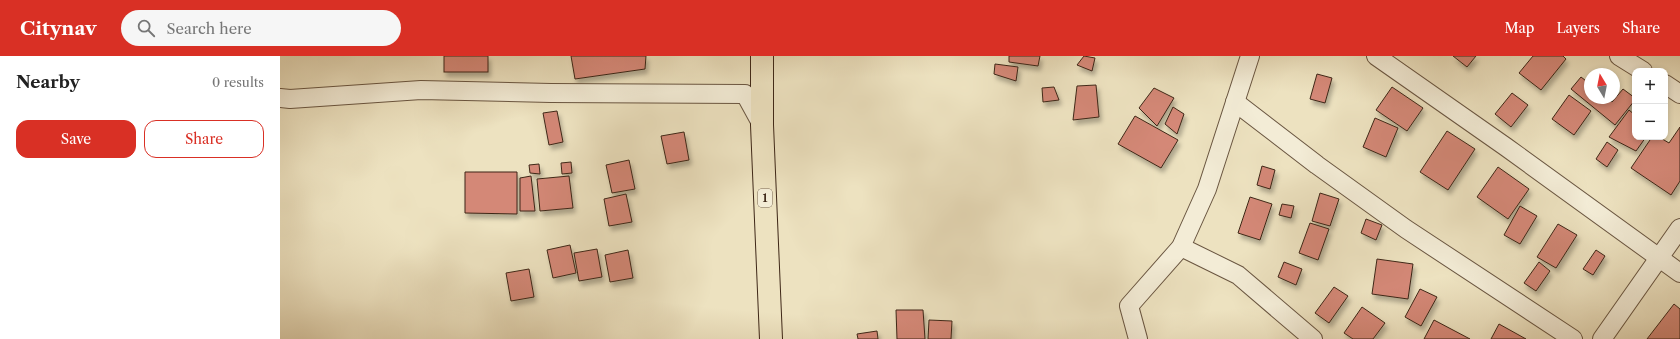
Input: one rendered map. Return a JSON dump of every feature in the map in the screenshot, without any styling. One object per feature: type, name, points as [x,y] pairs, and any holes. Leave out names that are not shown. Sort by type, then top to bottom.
[{"type":"highway","name":"1","points":[[762,56],[762,125],[771,339]]},
{"type":"street","points":[[1138,339],[1129,306],[1181,247],[1207,189],[1250,56]]},
{"type":"street","points":[[1376,56],[1506,147],[1680,273]]},
{"type":"street","points":[[1619,56],[1639,68]]},
{"type":"street","points":[[1668,86],[1680,94]]},
{"type":"street","points":[[280,98],[290,99],[421,90],[551,93],[745,94],[762,125]]},
{"type":"street","points":[[1235,102],[1317,165],[1406,229],[1573,339]]},
{"type":"street","points":[[1602,339],[1680,228]]},
{"type":"street","points":[[1181,247],[1238,275],[1313,339]]},
{"type":"building","points":[[444,56],[488,56],[488,72],[444,72]]},
{"type":"building","points":[[571,56],[646,56],[645,69],[575,79]]},
{"type":"building","points":[[1009,56],[1040,56],[1038,66],[1009,62]]},
{"type":"building","points":[[1084,56],[1095,58],[1092,71],[1077,65]]},
{"type":"building","points":[[1453,56],[1476,56],[1467,67]]},
{"type":"building","points":[[1533,56],[1563,56],[1566,59],[1541,90],[1519,73]]},
{"type":"building","points":[[995,64],[1018,67],[1016,81],[994,74]]},
{"type":"building","points":[[1317,74],[1332,78],[1325,103],[1310,99]]},
{"type":"building","points":[[1581,77],[1584,79],[1584,100],[1571,89]]},
{"type":"building","points":[[1096,85],[1099,117],[1073,120],[1077,86]]},
{"type":"building","points":[[1054,87],[1059,100],[1043,102],[1042,88]]},
{"type":"building","points":[[1392,87],[1423,108],[1407,131],[1376,110]]},
{"type":"building","points":[[1154,88],[1174,98],[1157,126],[1139,108]]},
{"type":"building","points":[[1623,89],[1632,96],[1632,104],[1615,125],[1589,104],[1620,104],[1620,93]]},
{"type":"building","points":[[1512,93],[1528,105],[1511,127],[1495,114]]},
{"type":"building","points":[[1569,95],[1591,111],[1574,135],[1552,119]]},
{"type":"building","points":[[1173,107],[1184,114],[1177,134],[1165,124]]},
{"type":"building","points":[[1629,110],[1632,112],[1632,140],[1644,140],[1636,151],[1609,137]]},
{"type":"building","points":[[557,111],[563,142],[549,145],[543,113]]},
{"type":"building","points":[[1135,116],[1178,140],[1161,168],[1118,144]]},
{"type":"building","points":[[1375,118],[1398,128],[1386,157],[1363,147]]},
{"type":"building","points":[[1680,127],[1680,181],[1671,195],[1631,168],[1650,140],[1664,140],[1669,143]]},
{"type":"building","points":[[1447,131],[1475,149],[1448,190],[1420,172]]},
{"type":"building","points":[[684,132],[689,160],[667,164],[661,136]]},
{"type":"building","points":[[1607,142],[1618,150],[1607,167],[1596,159]]},
{"type":"building","points":[[629,160],[635,189],[612,193],[606,165]]},
{"type":"building","points":[[571,162],[572,173],[562,174],[561,163]]},
{"type":"building","points":[[539,164],[540,174],[530,173],[529,165]]},
{"type":"building","points":[[1262,166],[1275,170],[1270,189],[1257,185]]},
{"type":"building","points":[[1498,167],[1529,189],[1508,219],[1477,197]]},
{"type":"building","points":[[465,172],[517,172],[517,214],[465,213]]},
{"type":"building","points":[[531,176],[535,211],[520,211],[520,178]]},
{"type":"building","points":[[569,176],[573,208],[540,211],[537,179]]},
{"type":"building","points":[[1320,193],[1339,199],[1330,226],[1312,221]]},
{"type":"building","points":[[626,194],[632,222],[609,226],[604,199]]},
{"type":"building","points":[[1250,197],[1272,204],[1260,240],[1238,233]]},
{"type":"building","points":[[1282,204],[1294,206],[1291,218],[1279,215]]},
{"type":"building","points":[[1520,206],[1537,216],[1520,244],[1504,235]]},
{"type":"building","points":[[1366,219],[1382,225],[1376,240],[1361,233]]},
{"type":"building","points":[[1310,223],[1329,229],[1318,260],[1299,253]]},
{"type":"building","points":[[1558,224],[1577,235],[1556,268],[1537,257]]},
{"type":"building","points":[[570,245],[576,273],[553,278],[547,250]]},
{"type":"building","points":[[597,249],[602,277],[579,281],[574,253]]},
{"type":"building","points":[[628,250],[633,278],[610,282],[605,255]]},
{"type":"building","points":[[1596,250],[1605,256],[1593,275],[1583,269]]},
{"type":"building","points":[[1377,259],[1413,264],[1408,299],[1372,294]]},
{"type":"building","points":[[1284,262],[1302,269],[1296,285],[1278,277]]},
{"type":"building","points":[[1539,262],[1550,271],[1536,291],[1524,283]]},
{"type":"building","points":[[529,269],[534,297],[511,301],[506,273]]},
{"type":"building","points":[[1334,287],[1348,296],[1329,323],[1315,313]]},
{"type":"building","points":[[1420,289],[1437,297],[1421,326],[1405,317]]},
{"type":"building","points":[[1674,304],[1680,309],[1680,339],[1647,339]]},
{"type":"building","points":[[1362,307],[1385,323],[1373,339],[1353,339],[1344,333]]},
{"type":"building","points":[[896,310],[923,310],[925,339],[897,339]]},
{"type":"building","points":[[929,320],[952,321],[951,339],[928,339]]},
{"type":"building","points":[[1434,320],[1470,339],[1424,339]]},
{"type":"building","points":[[1499,324],[1526,339],[1491,339]]},
{"type":"building","points":[[877,331],[878,339],[858,339],[857,334]]}]
